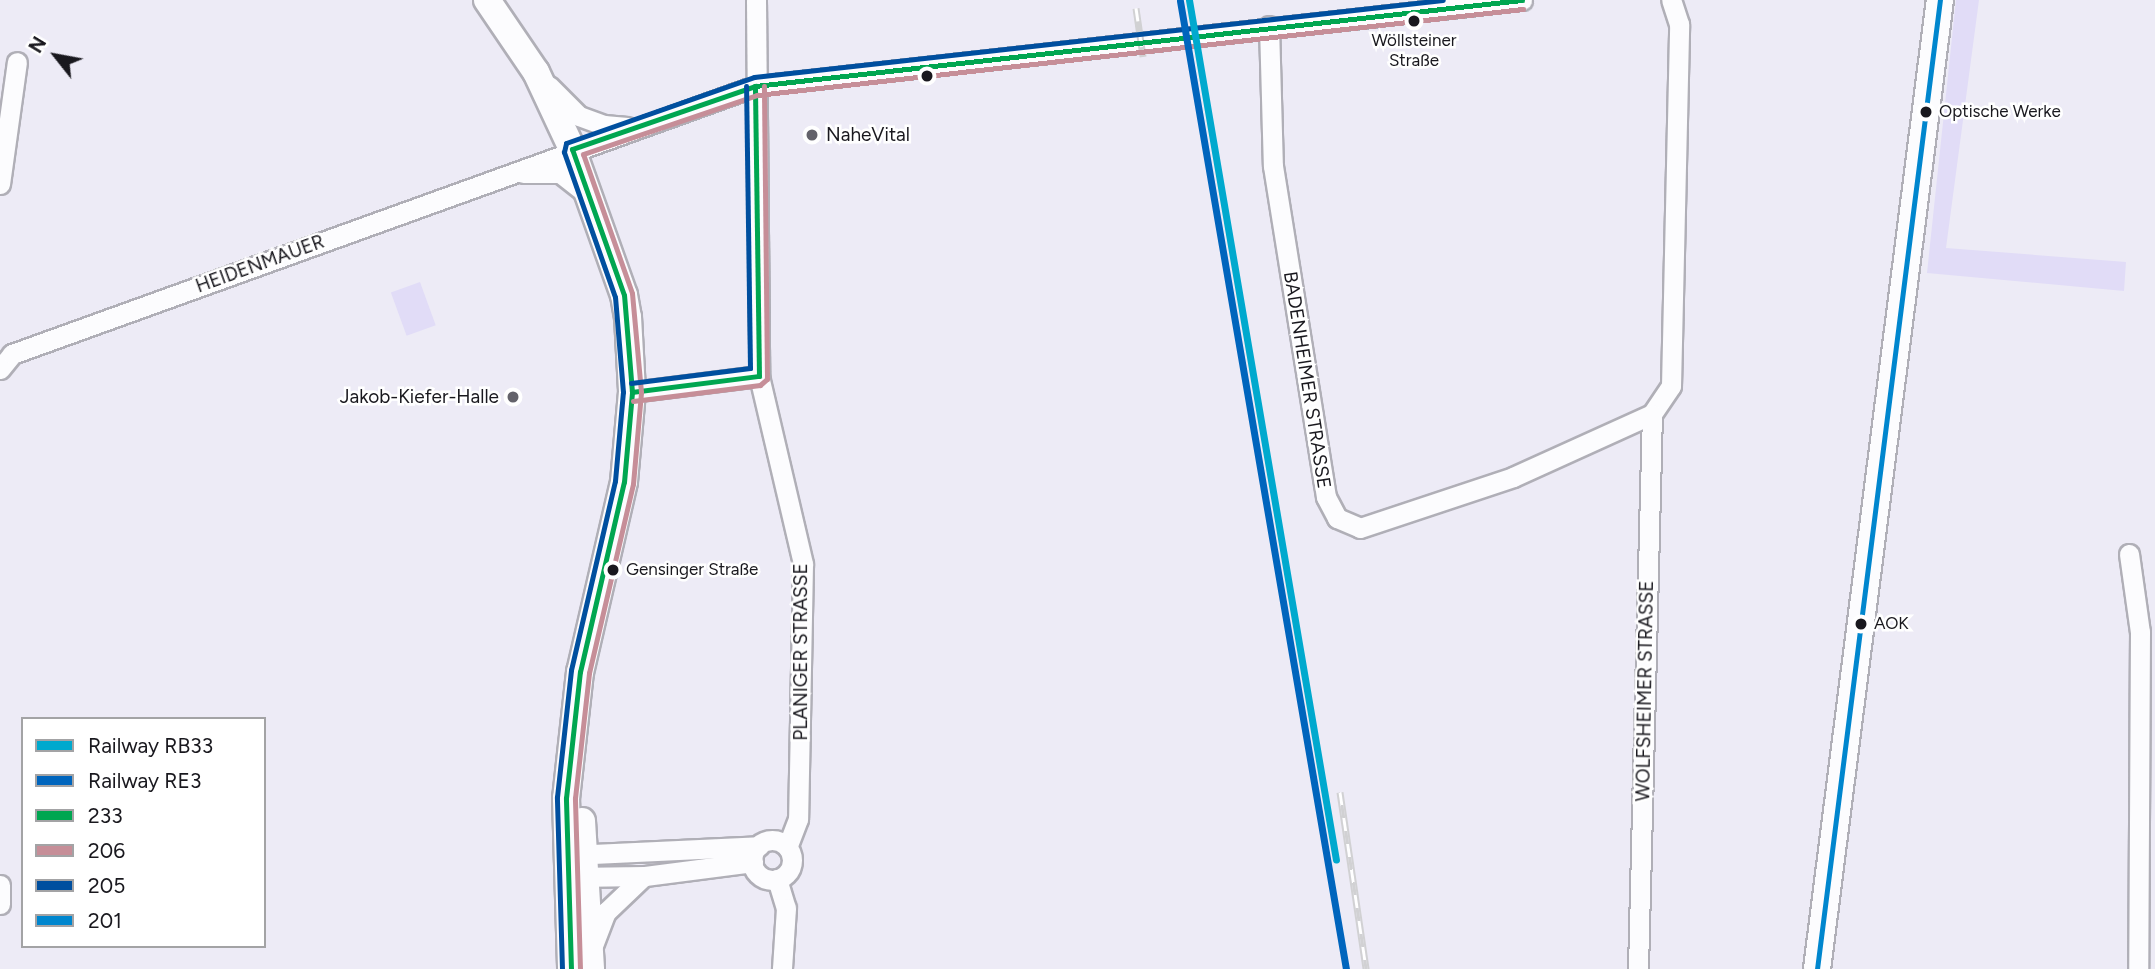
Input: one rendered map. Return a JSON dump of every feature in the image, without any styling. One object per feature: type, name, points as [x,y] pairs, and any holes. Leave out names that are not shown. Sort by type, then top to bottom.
[{"type":"street","points":[[487,0],[536,72],[572,149],[624,295],[632,392],[624,482],[583,661],[573,754],[577,866],[571,969]]},
{"type":"street","name":"PLANIGER STRASSE","points":[[756,0],[759,376],[803,564],[798,820],[787,847],[791,866],[777,879]]},
{"type":"street","points":[[755,86],[1048,56],[1269,26],[1466,9],[1522,0]]},
{"type":"street","points":[[1652,414],[1671,386],[1679,86],[1679,24],[1671,0]]},
{"type":"street","points":[[1817,969],[1940,0]]},
{"type":"street","name":"BADENHEIMER STRASSE","points":[[1269,26],[1273,166],[1326,497],[1337,518],[1360,528],[1399,516],[1513,477],[1652,414]]},
{"type":"street","points":[[0,184],[17,62]]},
{"type":"street","points":[[536,72],[579,116],[604,125],[632,127]]},
{"type":"street","name":"HEIDENMAUER","points":[[4,356],[632,127],[755,86]]},
{"type":"street","points":[[715,99],[744,111],[758,151]]},
{"type":"street","name":"HEIDENMAUER","points":[[508,173],[561,173],[592,199]]},
{"type":"street","points":[[632,392],[759,376]]},
{"type":"street","name":"WOLFSHEIMER STRASSE","points":[[1639,969],[1652,414]]},
{"type":"street","points":[[2129,554],[2140,632],[2138,969]]},
{"type":"street","points":[[577,866],[645,876],[756,854],[770,841],[787,847]]},
{"type":"street","points":[[577,866],[756,854]]},
{"type":"street","points":[[756,854],[761,876],[777,879],[786,908],[782,969]]},
{"type":"street","points":[[577,866],[591,958]]},
{"type":"street","points":[[591,958],[606,912],[620,894],[645,876]]},
{"type":"street","points":[[0,885],[0,904]]},
{"type":"shaded area","points":[[1956,0],[1979,0],[1946,248],[2126,262],[2124,291],[1927,273]]},
{"type":"shaded area","points":[[420,282],[436,325],[407,336],[391,293]]},
{"type":"railway","points":[[1136,8],[1143,56]]},
{"type":"railway","points":[[1340,792],[1366,969]]},
{"type":"rail line","name":"RB33","points":[[1189,0],[1336,860]]},
{"type":"rail line","name":"RE3","points":[[1180,1],[1346,969]]},
{"type":"transit line","name":"205","points":[[562,969],[557,797],[571,670],[615,481],[623,392],[615,297],[564,152],[566,143],[754,77],[1443,0]]},
{"type":"transit line","name":"233","points":[[571,969],[566,798],[580,672],[624,482],[632,392],[624,295],[572,149],[755,86],[1522,0]]},
{"type":"transit line","name":"201","points":[[1817,969],[1940,0]]},
{"type":"transit line","name":"206","points":[[580,969],[575,798],[589,673],[633,484],[641,392],[632,293],[583,154],[757,95],[1523,9]]},
{"type":"transit line","name":"205","points":[[631,383],[750,368],[746,86]]},
{"type":"transit line","name":"233","points":[[632,392],[759,376],[755,86]]},
{"type":"transit line","name":"206","points":[[633,401],[760,385],[767,379],[764,86]]},
{"type":"place","name":"Wöllsteiner Straße","points":[[1414,21]]},
{"type":"place","name":"Optische Werke","points":[[1926,112]]},
{"type":"place","name":"NaheVital","points":[[812,135]]},
{"type":"place","name":"Jakob-Kiefer-Halle","points":[[513,397]]},
{"type":"place","name":"Gensinger Straße","points":[[613,570]]},
{"type":"place","name":"AOK","points":[[1861,624]]}]
